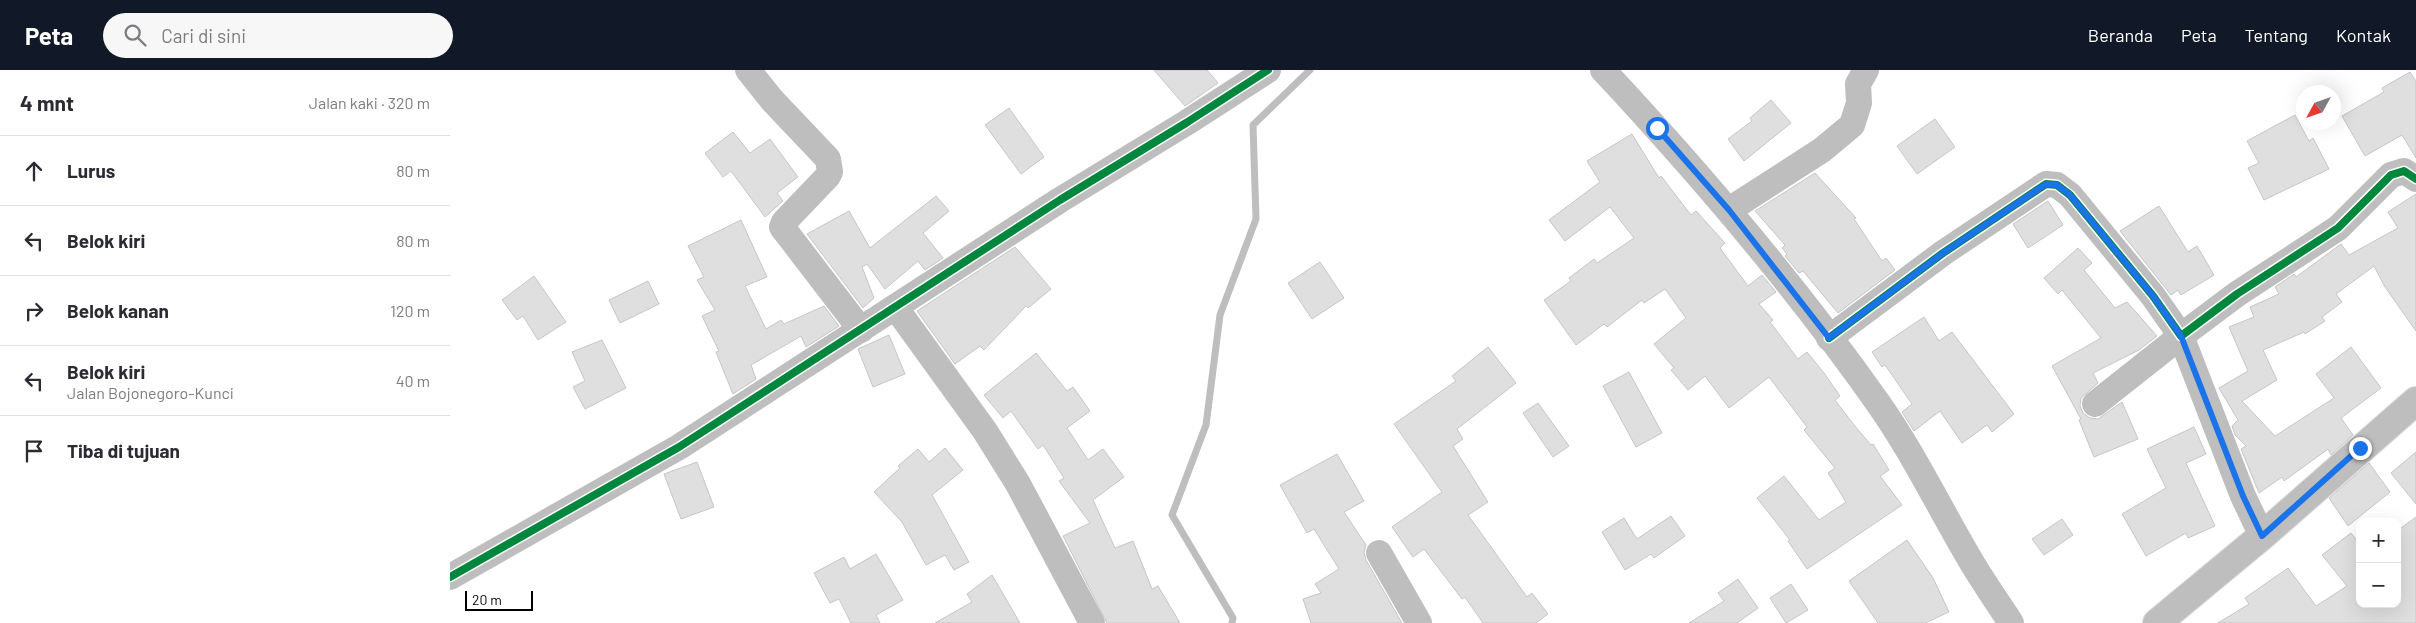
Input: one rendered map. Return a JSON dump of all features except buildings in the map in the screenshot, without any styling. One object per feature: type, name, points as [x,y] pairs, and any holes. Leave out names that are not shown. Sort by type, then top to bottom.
[{"type":"main road","points":[[2157,623],[2262,536],[2416,401]]},
{"type":"street","points":[[748,70],[772,100],[828,159],[830,172],[828,176],[784,222],[782,227],[861,330]]},
{"type":"street","points":[[450,577],[679,447],[1060,200],[1186,124],[1268,70]]},
{"type":"street","points":[[1603,70],[1729,210],[1829,338],[1893,426],[1968,557],[2011,623]]},
{"type":"street","points":[[1729,210],[1822,150],[1852,125],[1859,104],[1858,84],[1866,70]]},
{"type":"street","points":[[2095,404],[2237,294],[2338,228],[2390,175],[2404,172],[2416,179]]},
{"type":"street","points":[[1829,338],[1943,253],[2046,184],[2057,185],[2070,195],[2153,296],[2181,336],[2243,496],[2262,536]]},
{"type":"street","points":[[896,308],[985,431],[1018,484],[1092,623]]},
{"type":"street","points":[[1379,553],[1420,623]]},
{"type":"waterway","points":[[1232,623],[1233,618],[1172,515],[1206,425],[1220,315],[1256,219],[1253,125],[1310,70]]},
{"type":"cycle path","points":[[450,577],[679,447],[1060,200],[1268,70]]},
{"type":"cycle path","points":[[1829,338],[1943,253],[2046,184],[2057,185],[2070,195],[2153,296],[2181,336],[2237,294],[2338,228],[2391,175],[2404,171],[2416,179]]},
{"type":"route","points":[[1657,128],[1729,210],[1829,338],[1943,253],[2046,184],[2057,185],[2070,195],[2153,296],[2181,336],[2243,496],[2262,536],[2360,448]]}]
